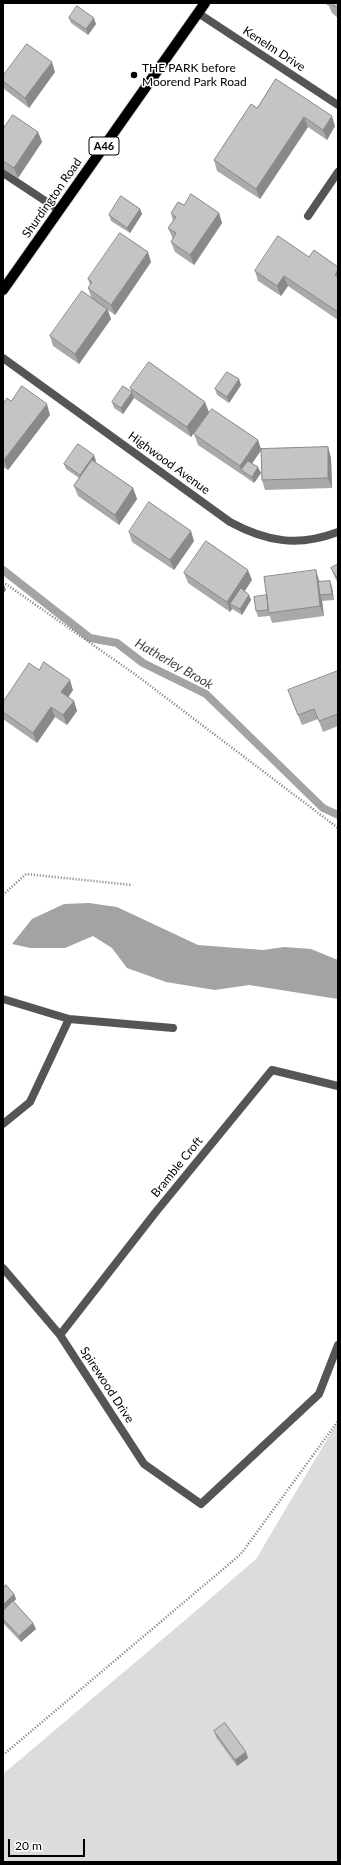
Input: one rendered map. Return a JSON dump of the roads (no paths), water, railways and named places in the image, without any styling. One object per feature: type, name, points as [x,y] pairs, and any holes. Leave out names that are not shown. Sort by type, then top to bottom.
[{"type":"main road","name":"Shurdington Road","points":[[3,290],[205,3]]},
{"type":"street","name":"Kenelm Drive","points":[[198,13],[338,105]]},
{"type":"street","points":[[308,216],[338,172]]},
{"type":"street","points":[[3,173],[59,210]]},
{"type":"street","name":"Highwood Avenue","points":[[3,358],[230,522],[246,531],[282,541],[319,539],[338,532]]},
{"type":"street","points":[[3,999],[69,1019],[174,1028]]},
{"type":"street","points":[[3,1124],[30,1102],[69,1019]]},
{"type":"street","name":"Bramble Croft","points":[[60,1335],[155,1213],[272,1070],[338,1086]]},
{"type":"street","name":"Spirewood Drive","points":[[3,1268],[60,1335],[144,1464],[201,1504],[318,1394],[338,1345]]},
{"type":"waterway","name":"Hatherley Brook","points":[[3,570],[90,638],[117,643],[143,663],[206,694],[323,808],[338,815]]},
{"type":"place","name":"THE PARK before Moorend Park Road","points":[[134,75]]}]
